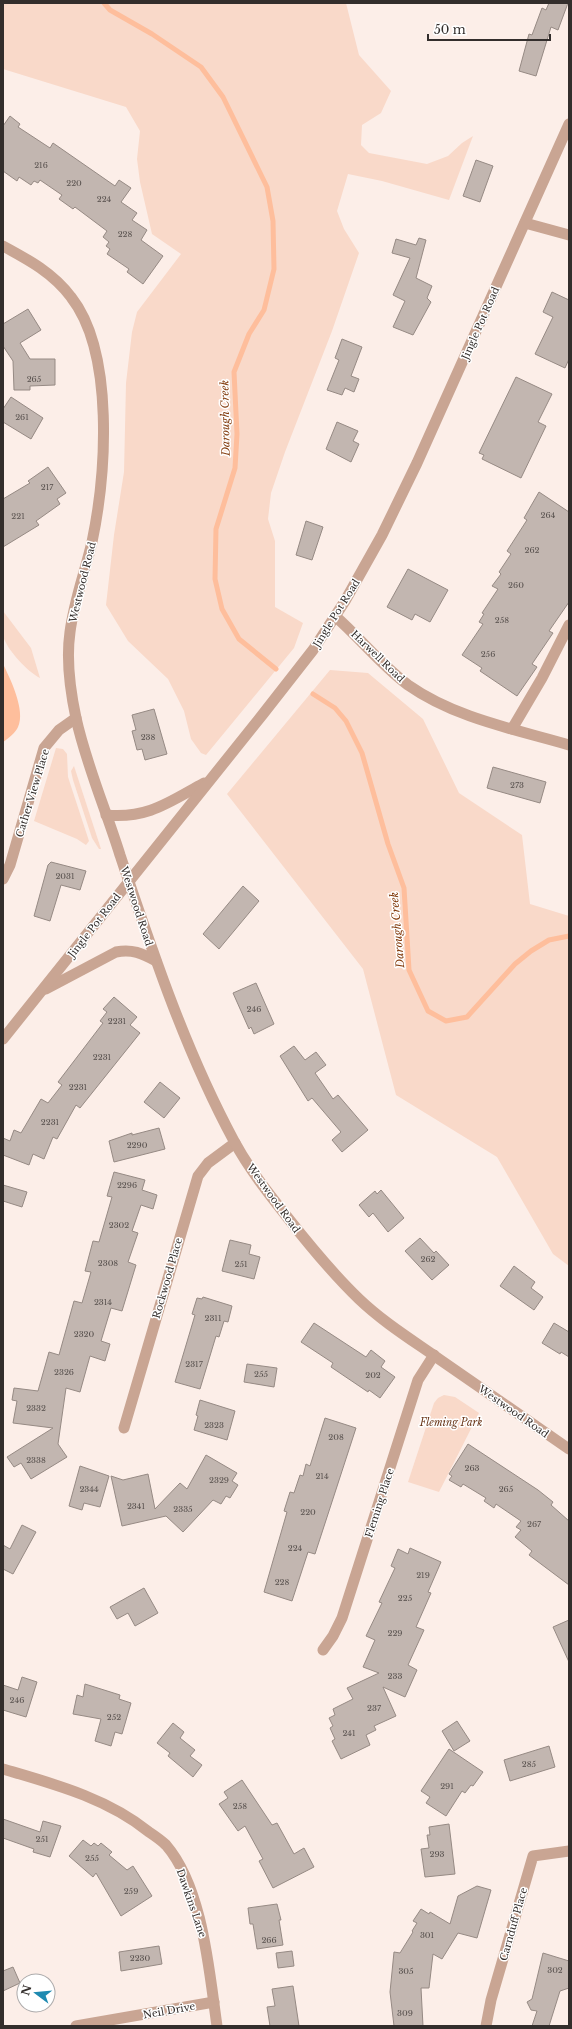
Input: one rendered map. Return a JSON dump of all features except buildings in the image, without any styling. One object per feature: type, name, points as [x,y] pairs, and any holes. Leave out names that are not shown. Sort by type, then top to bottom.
[{"type":"street","name":"Jingle Pot Road","points":[[3,1039],[42,992],[313,650],[335,616],[366,564],[396,507],[569,124]]},
{"type":"street","points":[[525,222],[569,235]]},
{"type":"street","name":"Westwood Road","points":[[3,246],[42,268],[64,288],[76,303],[87,323],[97,352],[100,373],[103,432],[101,474],[92,541],[74,611],[68,653],[76,718],[106,815],[156,961],[181,1028],[235,1143],[280,1208],[344,1284],[367,1307],[569,1449]]},
{"type":"street","name":"Harwell Road","points":[[335,616],[355,633],[389,669],[426,698],[445,707],[512,729],[569,745]]},
{"type":"street","points":[[512,729],[542,678],[569,625]]},
{"type":"street","name":"Cather View Place","points":[[3,879],[10,865],[44,748],[59,730],[76,718]]},
{"type":"street","points":[[106,815],[126,817],[142,814],[164,805],[209,781]]},
{"type":"street","points":[[42,992],[116,952],[127,950],[136,952],[156,961]]},
{"type":"street","name":"Rockwood Place","points":[[124,1428],[198,1176],[208,1163],[235,1143]]},
{"type":"street","name":"Fleming Place","points":[[323,1650],[334,1636],[342,1618],[418,1380],[434,1355]]},
{"type":"street","name":"Dawkins Lane","points":[[3,1769],[67,1787],[114,1808],[136,1821],[165,1844],[183,1872],[203,1930],[217,2026]]},
{"type":"street","name":"Carnduff Place","points":[[486,2026],[491,2000],[533,1856],[569,1851]]},
{"type":"street","name":"Neil Drive","points":[[76,2026],[214,2002]]},
{"type":"green space","points":[[3,3],[346,3],[359,55],[391,91],[381,113],[362,125],[361,145],[369,153],[427,164],[448,156],[462,143],[473,136],[449,200],[382,181],[348,174],[337,211],[344,229],[359,253],[332,331],[285,452],[271,493],[268,519],[275,541],[275,607],[303,623],[294,648],[206,755],[201,753],[191,739],[184,711],[168,679],[128,641],[106,605],[114,535],[124,472],[126,383],[132,332],[137,312],[181,254],[152,234],[140,182],[137,159],[140,131],[126,107],[3,69]]},
{"type":"green space","points":[[3,611],[31,648],[40,678],[18,660],[5,642],[2,631]]},
{"type":"green space","points":[[330,670],[368,673],[423,719],[459,793],[522,835],[530,904],[569,916],[569,1266],[553,1254],[497,1157],[396,1095],[363,969],[227,794]]},
{"type":"green space","points":[[56,748],[63,749],[67,754],[68,777],[89,841],[86,845],[77,839],[34,821]]},
{"type":"green space","points":[[74,766],[101,849],[99,849],[92,838],[73,780],[71,771]]},
{"type":"green space","name":"Fleming Park","points":[[444,1395],[455,1397],[479,1413],[439,1492],[408,1482],[434,1403],[438,1398]]},
{"type":"shaded area","points":[[3,664],[19,704],[20,720],[17,729],[3,742]]},
{"type":"waterway","name":"Darough Creek","points":[[104,3],[110,10],[152,34],[201,67],[223,97],[267,187],[273,221],[274,269],[264,310],[249,334],[234,372],[237,434],[235,468],[216,529],[215,579],[222,609],[239,639],[276,669]]},
{"type":"waterway","name":"Darough Creek","points":[[313,694],[335,708],[346,721],[362,753],[388,844],[404,888],[409,970],[428,1011],[446,1021],[467,1017],[515,964],[531,951],[549,940],[569,936]]}]
